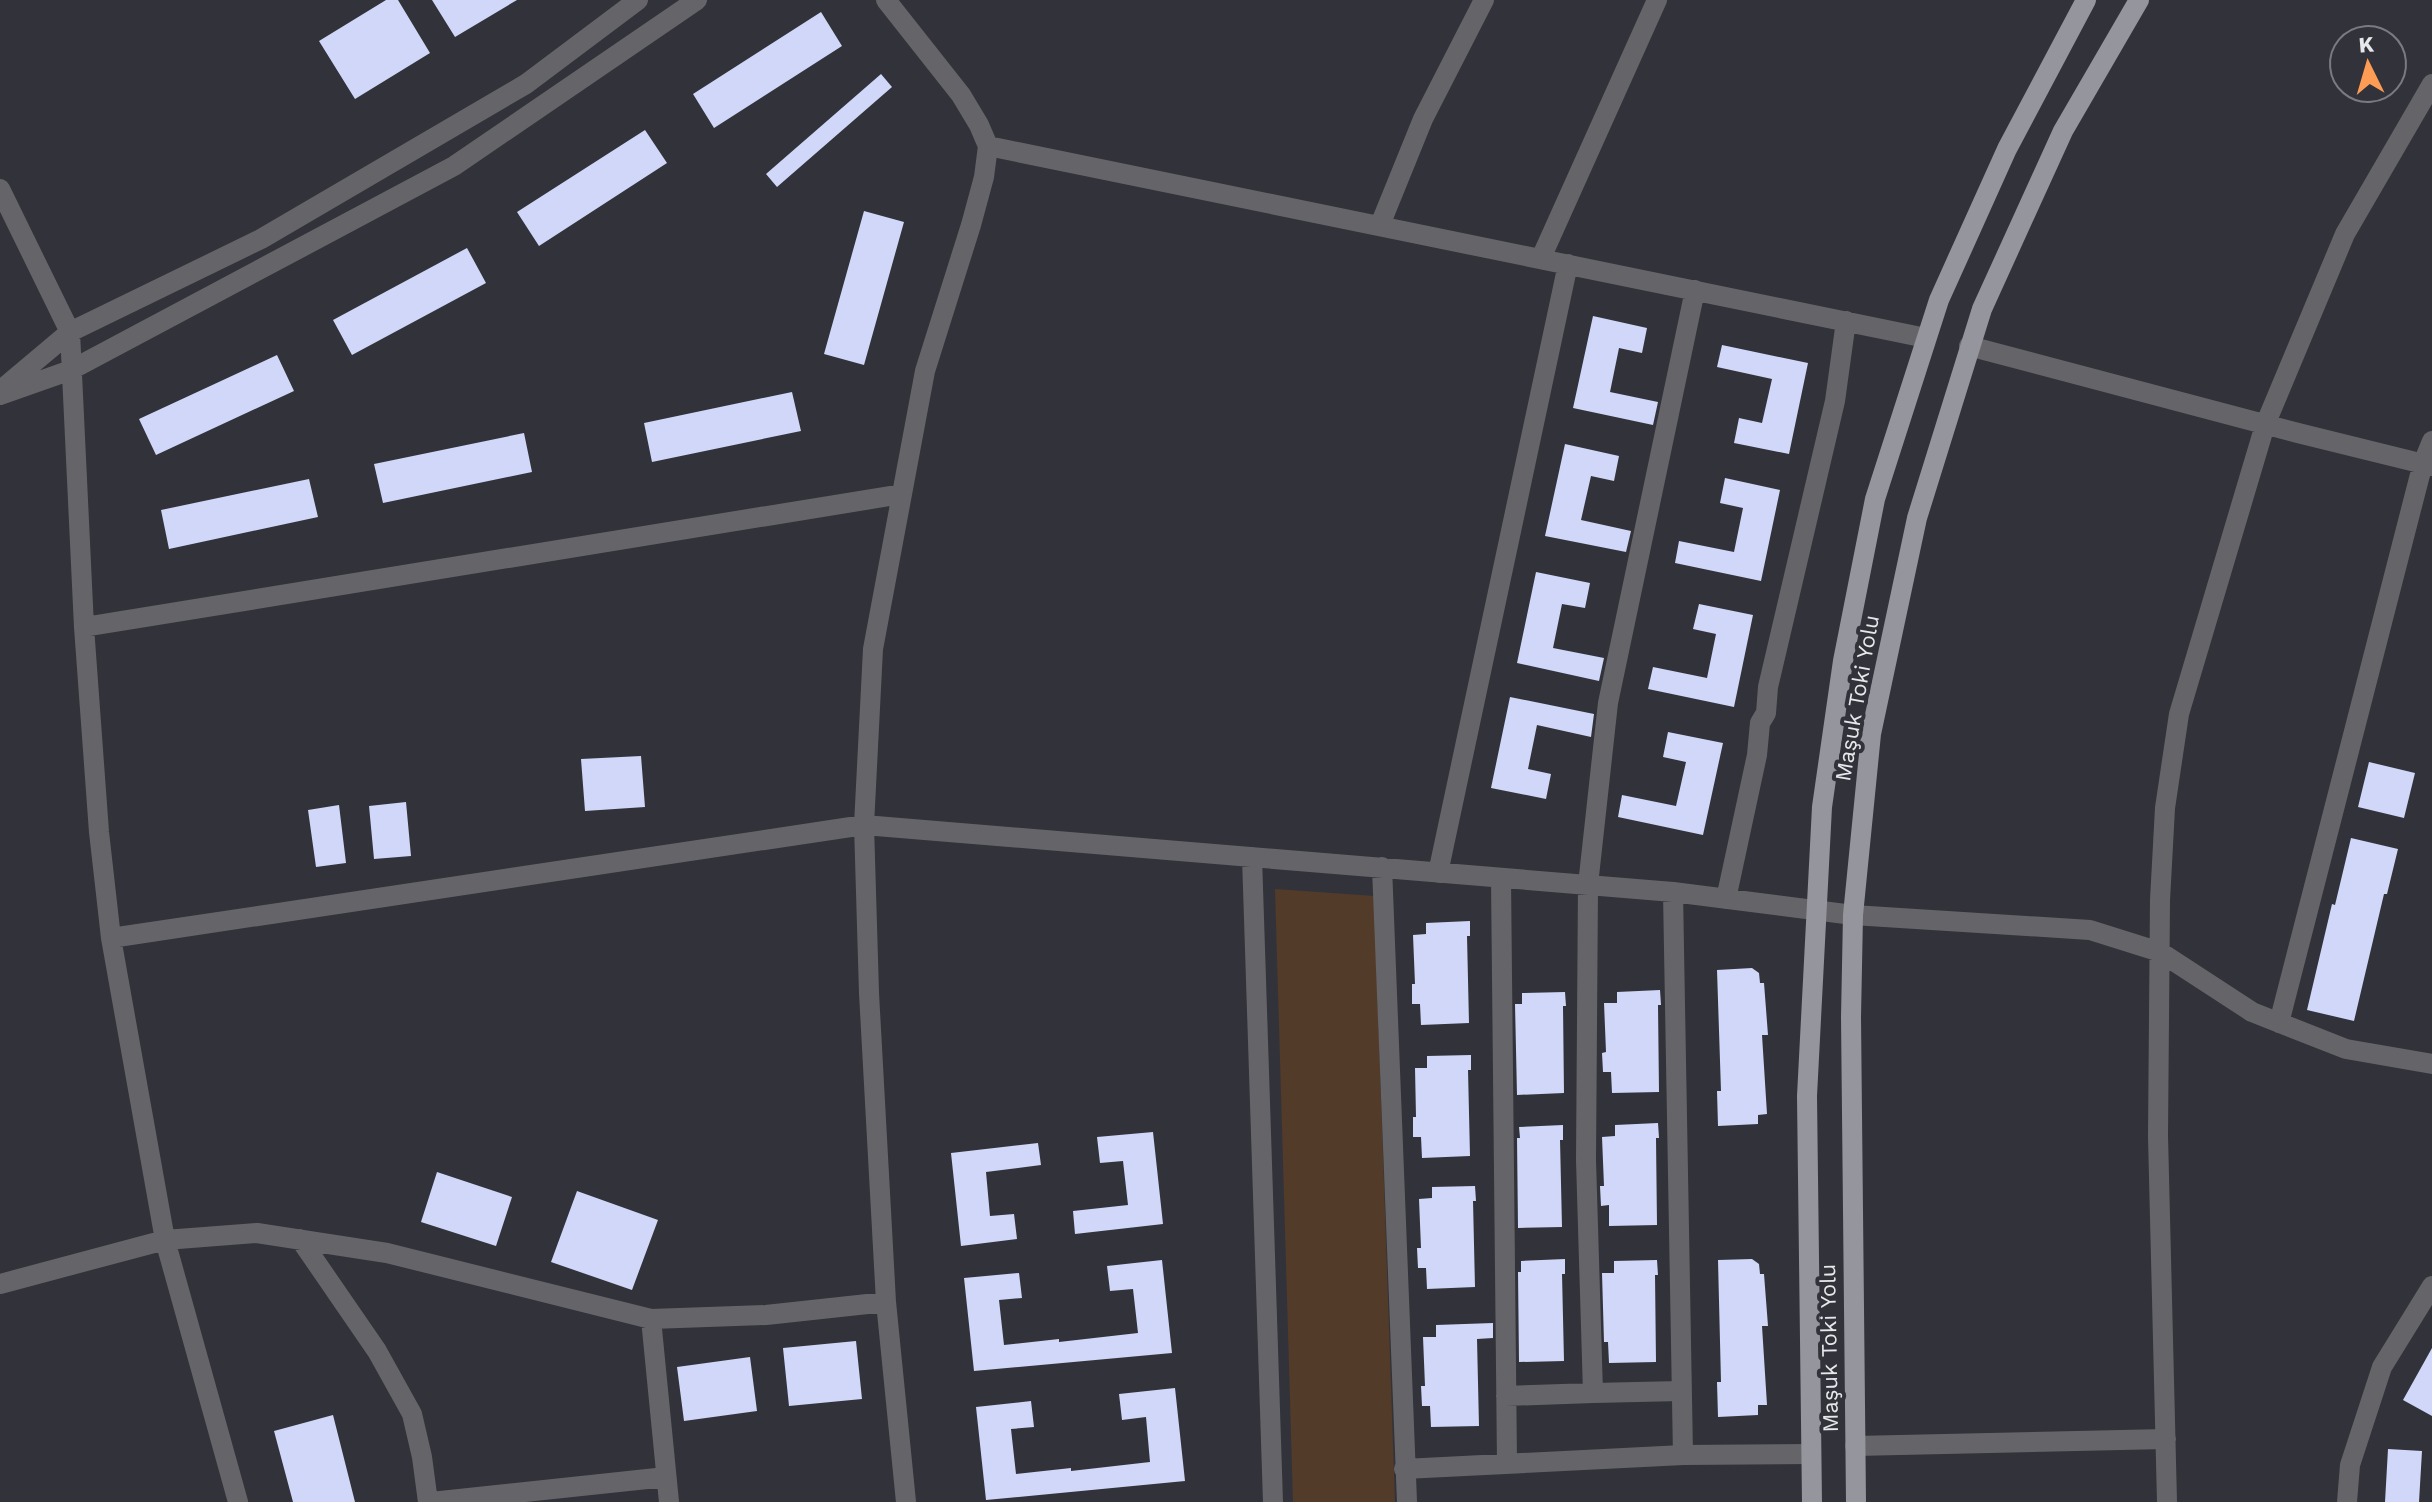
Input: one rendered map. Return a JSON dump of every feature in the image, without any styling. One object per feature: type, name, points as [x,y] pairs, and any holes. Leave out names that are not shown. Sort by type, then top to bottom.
[{"type":"main road","points":[[1812,1502],[1807,1096],[1822,807],[1843,661],[1875,499],[1939,300],[2007,149],[2086,0]]},
{"type":"main road","name":"Maşuk Toki Yolu","points":[[1856,1502],[1851,1048],[1853,915],[1871,734],[1917,518],[1982,309],[2063,131],[2139,0]]},
{"type":"street","points":[[0,393],[70,332],[261,239],[526,84],[638,0]]},
{"type":"street","points":[[0,393],[71,370],[454,166],[697,0]]},
{"type":"street","points":[[886,0],[961,95],[988,146],[984,177],[971,225],[925,371],[873,649],[864,825],[869,993],[886,1302],[906,1502]]},
{"type":"street","points":[[1380,225],[1423,119],[1484,0]]},
{"type":"street","points":[[1541,258],[1657,0]]},
{"type":"street","points":[[2167,1502],[2158,1136],[2160,952],[2165,808],[2179,714],[2265,425],[2345,234],[2432,84]]},
{"type":"street","points":[[988,146],[1926,338]]},
{"type":"street","points":[[0,189],[70,332],[84,627],[99,832],[111,938],[165,1240],[238,1502]]},
{"type":"street","points":[[1438,873],[1568,264]]},
{"type":"street","points":[[1593,1393],[1586,1160],[1588,885],[1608,703],[1695,290]]},
{"type":"street","points":[[1726,899],[1757,755],[1760,723],[1766,713],[1768,687],[1835,401],[1846,321]]},
{"type":"street","points":[[1969,346],[2265,425],[2427,464]]},
{"type":"street","points":[[2279,1023],[2432,441]]},
{"type":"street","points":[[84,627],[902,494]]},
{"type":"street","points":[[111,938],[864,825],[1673,892],[1853,915],[2090,930],[2160,952],[2252,1012],[2279,1023],[2346,1049],[2432,1064]]},
{"type":"street","points":[[1252,857],[1273,1502]]},
{"type":"street","points":[[1382,867],[1407,1502]]},
{"type":"street","points":[[1501,878],[1507,1464]]},
{"type":"street","points":[[1673,892],[1683,1455]]},
{"type":"street","points":[[0,1284],[165,1240],[257,1233],[387,1253],[651,1319],[766,1315],[886,1302]]},
{"type":"street","points":[[300,1239],[377,1351],[412,1414],[429,1502],[666,1477]]},
{"type":"street","points":[[2347,1502],[2350,1465],[2382,1367],[2432,1286]]},
{"type":"street","points":[[651,1319],[669,1502]]},
{"type":"street","points":[[1506,1396],[1681,1391]]},
{"type":"street","points":[[1855,1446],[2166,1439]]},
{"type":"street","points":[[1404,1469],[1683,1455],[1811,1454]]},
{"type":"shaded area","points":[[1275,889],[1374,896],[1395,1502],[1293,1502]]},
{"type":"building","points":[[386,0],[398,0],[430,53],[355,99],[319,41]]},
{"type":"building","points":[[432,0],[517,0],[455,37]]},
{"type":"building","points":[[821,12],[842,46],[714,128],[693,94]]},
{"type":"building","points":[[881,74],[892,87],[777,187],[766,174]]},
{"type":"building","points":[[645,130],[667,163],[539,246],[517,212]]},
{"type":"building","points":[[864,211],[904,222],[864,365],[824,354]]},
{"type":"building","points":[[467,248],[486,283],[352,355],[333,320]]},
{"type":"building","points":[[1593,316],[1647,328],[1642,353],[1619,348],[1610,392],[1658,402],[1653,425],[1573,408]]},
{"type":"building","points":[[1722,345],[1808,363],[1789,454],[1734,443],[1739,418],[1762,423],[1772,379],[1717,367]]},
{"type":"building","points":[[277,355],[294,391],[156,455],[139,419]]},
{"type":"building","points":[[792,392],[801,431],[652,462],[644,423]]},
{"type":"building","points":[[524,433],[532,472],[383,503],[374,464]]},
{"type":"building","points":[[1565,444],[1619,456],[1614,481],[1591,476],[1581,520],[1631,531],[1626,552],[1545,536]]},
{"type":"building","points":[[1725,478],[1780,490],[1761,581],[1675,563],[1679,541],[1734,552],[1743,508],[1720,503]]},
{"type":"building","points":[[309,479],[318,517],[169,549],[161,510]]},
{"type":"building","points":[[1536,572],[1590,583],[1585,608],[1562,604],[1553,648],[1604,658],[1599,681],[1517,663]]},
{"type":"building","points":[[1699,604],[1753,615],[1734,707],[1648,689],[1653,667],[1707,678],[1716,634],[1693,629]]},
{"type":"building","points":[[1510,697],[1594,714],[1591,737],[1537,725],[1528,769],[1551,774],[1546,799],[1491,788]]},
{"type":"building","points":[[1668,732],[1723,743],[1703,835],[1618,817],[1622,795],[1676,806],[1686,762],[1663,757]]},
{"type":"building","points":[[641,756],[645,807],[585,811],[581,759]]},
{"type":"building","points":[[2369,762],[2415,773],[2404,818],[2358,807]]},
{"type":"building","points":[[406,802],[411,856],[374,859],[369,806]]},
{"type":"building","points":[[339,805],[346,863],[316,867],[308,810]]},
{"type":"building","points":[[2351,838],[2398,849],[2387,894],[2384,894],[2354,1021],[2307,1010]]},
{"type":"building","points":[[1470,921],[1470,936],[1467,936],[1469,1023],[1421,1025],[1420,1004],[1412,1004],[1412,984],[1415,984],[1413,935],[1426,934],[1426,923]]},
{"type":"building","points":[[1752,968],[1759,973],[1760,983],[1764,983],[1768,1035],[1762,1035],[1767,1114],[1758,1115],[1758,1124],[1718,1126],[1717,1091],[1721,1091],[1717,970]]},
{"type":"building","points":[[1660,990],[1659,1092],[1612,1093],[1611,1072],[1603,1072],[1602,1053],[1606,1052],[1604,1003],[1617,1003],[1617,992]]},
{"type":"building","points":[[1565,992],[1564,1093],[1517,1095],[1515,1004],[1522,1004],[1522,993]]},
{"type":"building","points":[[1471,1055],[1471,1070],[1468,1070],[1470,1156],[1422,1158],[1421,1137],[1413,1137],[1413,1117],[1416,1117],[1415,1068],[1427,1068],[1427,1056]]},
{"type":"building","points":[[1658,1123],[1657,1225],[1609,1226],[1609,1205],[1601,1206],[1600,1186],[1604,1186],[1602,1137],[1615,1136],[1615,1125]]},
{"type":"building","points":[[1563,1125],[1563,1140],[1560,1140],[1562,1227],[1518,1228],[1519,1127]]},
{"type":"building","points":[[1153,1132],[1163,1224],[1075,1234],[1073,1211],[1128,1205],[1123,1161],[1100,1163],[1097,1137]]},
{"type":"building","points":[[1038,1143],[1041,1165],[986,1172],[990,1216],[1014,1214],[1017,1239],[961,1246],[951,1153]]},
{"type":"building","points":[[437,1172],[512,1197],[496,1246],[421,1222]]},
{"type":"building","points":[[1475,1186],[1475,1287],[1427,1289],[1426,1268],[1418,1268],[1417,1248],[1421,1248],[1419,1199],[1432,1198],[1432,1187]]},
{"type":"building","points":[[577,1191],[658,1220],[632,1290],[551,1262]]},
{"type":"building","points":[[1565,1259],[1565,1274],[1562,1274],[1564,1361],[1519,1362],[1518,1272],[1521,1272],[1521,1261]]},
{"type":"building","points":[[1752,1259],[1759,1264],[1760,1274],[1764,1274],[1768,1326],[1762,1326],[1767,1405],[1758,1405],[1758,1415],[1718,1417],[1717,1382],[1721,1382],[1718,1260]]},
{"type":"building","points":[[1162,1260],[1172,1353],[974,1371],[964,1278],[1019,1273],[1022,1298],[999,1300],[1004,1345],[1059,1339],[1059,1342],[1138,1333],[1133,1289],[1110,1291],[1107,1266]]},
{"type":"building","points":[[1657,1260],[1656,1362],[1609,1363],[1608,1342],[1604,1342],[1602,1273],[1614,1273],[1614,1261]]},
{"type":"building","points":[[1493,1323],[1493,1338],[1477,1339],[1479,1426],[1431,1427],[1430,1406],[1422,1406],[1421,1386],[1425,1386],[1423,1337],[1436,1337],[1436,1325]]},
{"type":"building","points":[[856,1341],[862,1399],[789,1406],[783,1348]]},
{"type":"building","points":[[2432,1348],[2432,1416],[2403,1400]]},
{"type":"building","points":[[750,1357],[757,1411],[684,1421],[677,1367]]},
{"type":"building","points":[[1175,1388],[1185,1481],[986,1500],[976,1407],[1031,1401],[1034,1427],[1011,1429],[1016,1474],[1071,1468],[1071,1471],[1150,1462],[1146,1417],[1122,1420],[1119,1394]]},
{"type":"building","points":[[333,1415],[355,1502],[293,1502],[274,1431]]},
{"type":"building","points":[[2388,1449],[2422,1451],[2419,1502],[2385,1502]]}]
